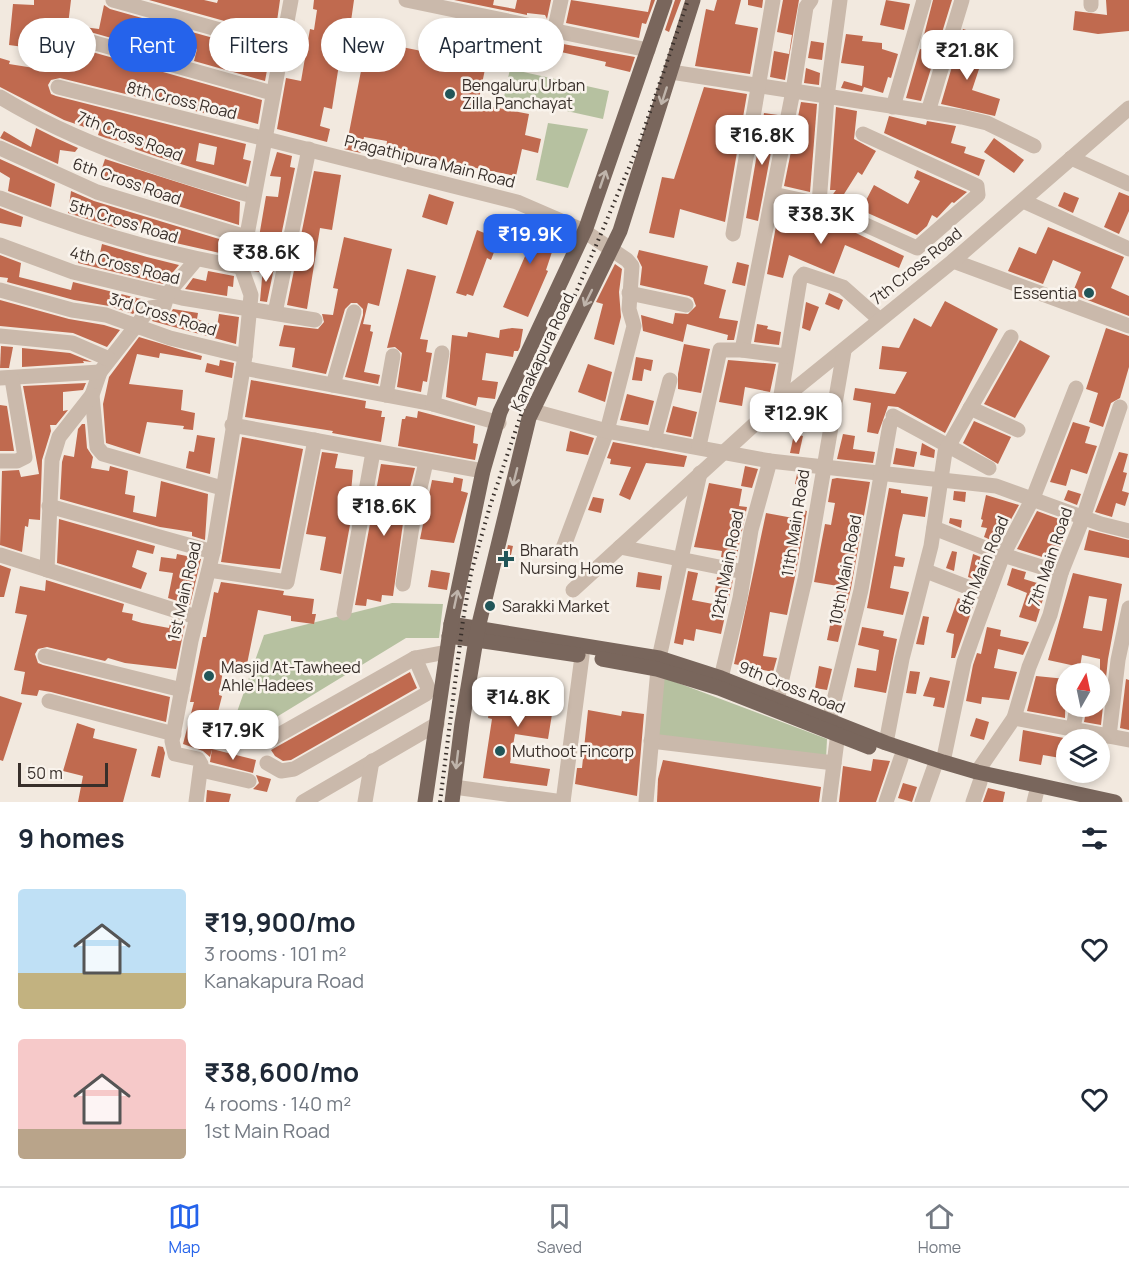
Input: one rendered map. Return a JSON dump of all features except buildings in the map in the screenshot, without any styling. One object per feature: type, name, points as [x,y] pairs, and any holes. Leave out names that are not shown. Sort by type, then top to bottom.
[{"type":"main road","name":"Kanakapura Road","points":[[425,802],[450,630],[483,471],[499,423],[500,412],[584,231],[665,0]]},
{"type":"main road","name":"Kanakapura Road","points":[[453,794],[477,634],[532,411],[620,231],[693,0]]},
{"type":"main road","name":"9th Cross Road","points":[[450,630],[658,664],[721,678],[777,700],[901,758],[938,765],[1071,802]]},
{"type":"main road","name":"9th Cross Road","points":[[477,634],[582,656],[658,664],[718,688],[886,743],[938,765]]},
{"type":"main road","name":"9th Cross Road","points":[[1036,794],[1115,802]]},
{"type":"street","points":[[113,0],[209,27]]},
{"type":"street","name":"1st Main Road","points":[[288,18],[291,0]]},
{"type":"street","points":[[406,0],[446,4],[500,18]]},
{"type":"street","points":[[557,18],[561,0]]},
{"type":"street","points":[[733,234],[760,87],[773,0]]},
{"type":"street","points":[[742,350],[793,91],[806,7],[811,0]]},
{"type":"street","points":[[819,204],[827,97],[840,0]]},
{"type":"street","points":[[893,107],[924,0]]},
{"type":"street","points":[[928,112],[962,0]]},
{"type":"street","points":[[564,34],[648,50]]},
{"type":"street","points":[[96,43],[272,93]]},
{"type":"street","name":"1st Main Road","points":[[174,734],[196,617],[213,552],[244,362],[251,295],[241,267],[277,72]]},
{"type":"street","points":[[671,72],[987,123],[1035,146]]},
{"type":"street","name":"8th Cross Road","points":[[58,87],[263,139]]},
{"type":"street","name":"7th Cross Road","points":[[0,97],[33,117],[90,142],[162,169],[253,196]]},
{"type":"street","name":"7th Cross Road","points":[[573,590],[780,401],[844,351],[879,319],[952,261],[1126,113]]},
{"type":"street","points":[[773,194],[819,204],[914,248],[918,248],[978,195],[977,186],[863,134]]},
{"type":"street","name":"Pragathipura Main Road","points":[[263,139],[517,202],[584,231],[611,249],[632,266],[630,293]]},
{"type":"street","name":"6th Cross Road","points":[[0,148],[97,192],[246,237]]},
{"type":"street","points":[[275,314],[309,149]]},
{"type":"street","points":[[1071,158],[1129,183]]},
{"type":"street","name":"5th Cross Road","points":[[0,198],[113,238],[196,260],[241,267]]},
{"type":"street","points":[[1023,201],[1129,249]]},
{"type":"street","name":"4th Cross Road","points":[[0,245],[73,272],[168,293],[315,320]]},
{"type":"street","points":[[47,570],[50,471],[59,437],[92,395],[100,372],[109,359],[152,306],[164,306],[168,293],[196,260]]},
{"type":"street","points":[[952,261],[1129,326]]},
{"type":"street","points":[[780,401],[800,279],[804,274],[843,287],[879,319]]},
{"type":"street","name":"3rd Cross Road","points":[[0,290],[72,310],[106,315],[244,362]]},
{"type":"street","points":[[562,551],[608,431],[634,326],[629,309],[630,293],[687,305]]},
{"type":"street","points":[[333,386],[354,312]]},
{"type":"street","points":[[0,336],[72,344],[109,359]]},
{"type":"street","points":[[886,743],[902,659],[926,571],[948,446],[1011,337]]},
{"type":"street","points":[[699,447],[717,354],[723,348],[786,356]]},
{"type":"street","name":"11th Main Road","points":[[777,700],[805,579],[844,351]]},
{"type":"street","points":[[433,404],[442,353]]},
{"type":"street","points":[[386,395],[393,356]]},
{"type":"street","points":[[244,362],[333,386],[433,404],[499,423]]},
{"type":"street","points":[[25,457],[6,378],[100,372]]},
{"type":"street","points":[[654,440],[669,380]]},
{"type":"street","name":"8th Main Road","points":[[922,802],[938,765],[964,662],[988,595],[1003,555],[1033,498],[1076,388]]},
{"type":"street","points":[[92,395],[99,452],[222,488]]},
{"type":"street","name":"7th Main Road","points":[[1014,718],[1029,667],[1050,615],[1061,573],[1083,518],[1120,407]]},
{"type":"street","points":[[970,408],[1018,430]]},
{"type":"street","points":[[532,411],[608,431],[770,460],[823,468],[996,486],[1083,518],[1129,531]]},
{"type":"street","name":"10th Main Road","points":[[829,802],[834,763],[835,727],[892,420],[948,446]]},
{"type":"street","points":[[232,425],[483,471]]},
{"type":"street","points":[[209,570],[287,582],[315,440]]},
{"type":"street","points":[[948,446],[989,468]]},
{"type":"street","points":[[344,612],[373,452]]},
{"type":"street","points":[[0,461],[17,461],[25,457],[54,455]]},
{"type":"street","name":"12th Main Road","points":[[721,678],[751,530],[770,460]]},
{"type":"street","points":[[403,584],[414,514],[426,462]]},
{"type":"street","points":[[646,802],[658,664],[679,557],[700,473]]},
{"type":"street","points":[[49,506],[213,552]]},
{"type":"street","points":[[934,528],[1003,555],[1061,573]]},
{"type":"street","points":[[620,547],[679,557],[744,572]]},
{"type":"street","points":[[0,555],[196,617]]},
{"type":"street","points":[[926,571],[988,595]]},
{"type":"street","points":[[1110,729],[1118,660],[1129,608]]},
{"type":"street","points":[[45,656],[182,690]]},
{"type":"street","points":[[453,794],[563,802],[582,656]]},
{"type":"street","points":[[268,741],[418,665],[446,660]]},
{"type":"street","points":[[267,763],[281,771],[294,769],[426,694],[428,688],[418,665]]},
{"type":"street","points":[[49,701],[174,734],[175,754],[198,759],[201,770],[196,802]]},
{"type":"street","points":[[973,802],[978,777],[1014,718],[1072,729],[1075,717]]},
{"type":"street","points":[[305,802],[436,724]]},
{"type":"street","points":[[1110,736],[1129,740]]},
{"type":"street","points":[[651,741],[834,763]]},
{"type":"street","points":[[886,802],[901,758]]},
{"type":"street","points":[[365,802],[372,761]]},
{"type":"street","points":[[201,770],[249,780]]},
{"type":"green space","points":[[509,72],[524,72],[609,91],[603,119],[504,97]]},
{"type":"green space","points":[[548,123],[588,129],[568,188],[536,180]]},
{"type":"green space","points":[[392,603],[443,604],[439,638],[406,638],[224,749],[264,635]]},
{"type":"green space","points":[[662,677],[827,739],[826,759],[655,737]]},
{"type":"railway","points":[[440,802],[463,620],[471,573],[490,506],[532,382],[575,295],[639,144],[688,0]]},
{"type":"place","name":"Bengaluru Urban Zilla Panchayat","points":[[450,94]]},
{"type":"place","name":"Essentia","points":[[1089,293]]},
{"type":"place","name":"Bharath Nursing Home","points":[[506,559]]},
{"type":"place","name":"Sarakki Market","points":[[490,606]]},
{"type":"place","name":"Masjid At-Tawheed Ahle Hadees","points":[[209,676]]},
{"type":"place","name":"Muthoot Fincorp","points":[[500,751]]}]
